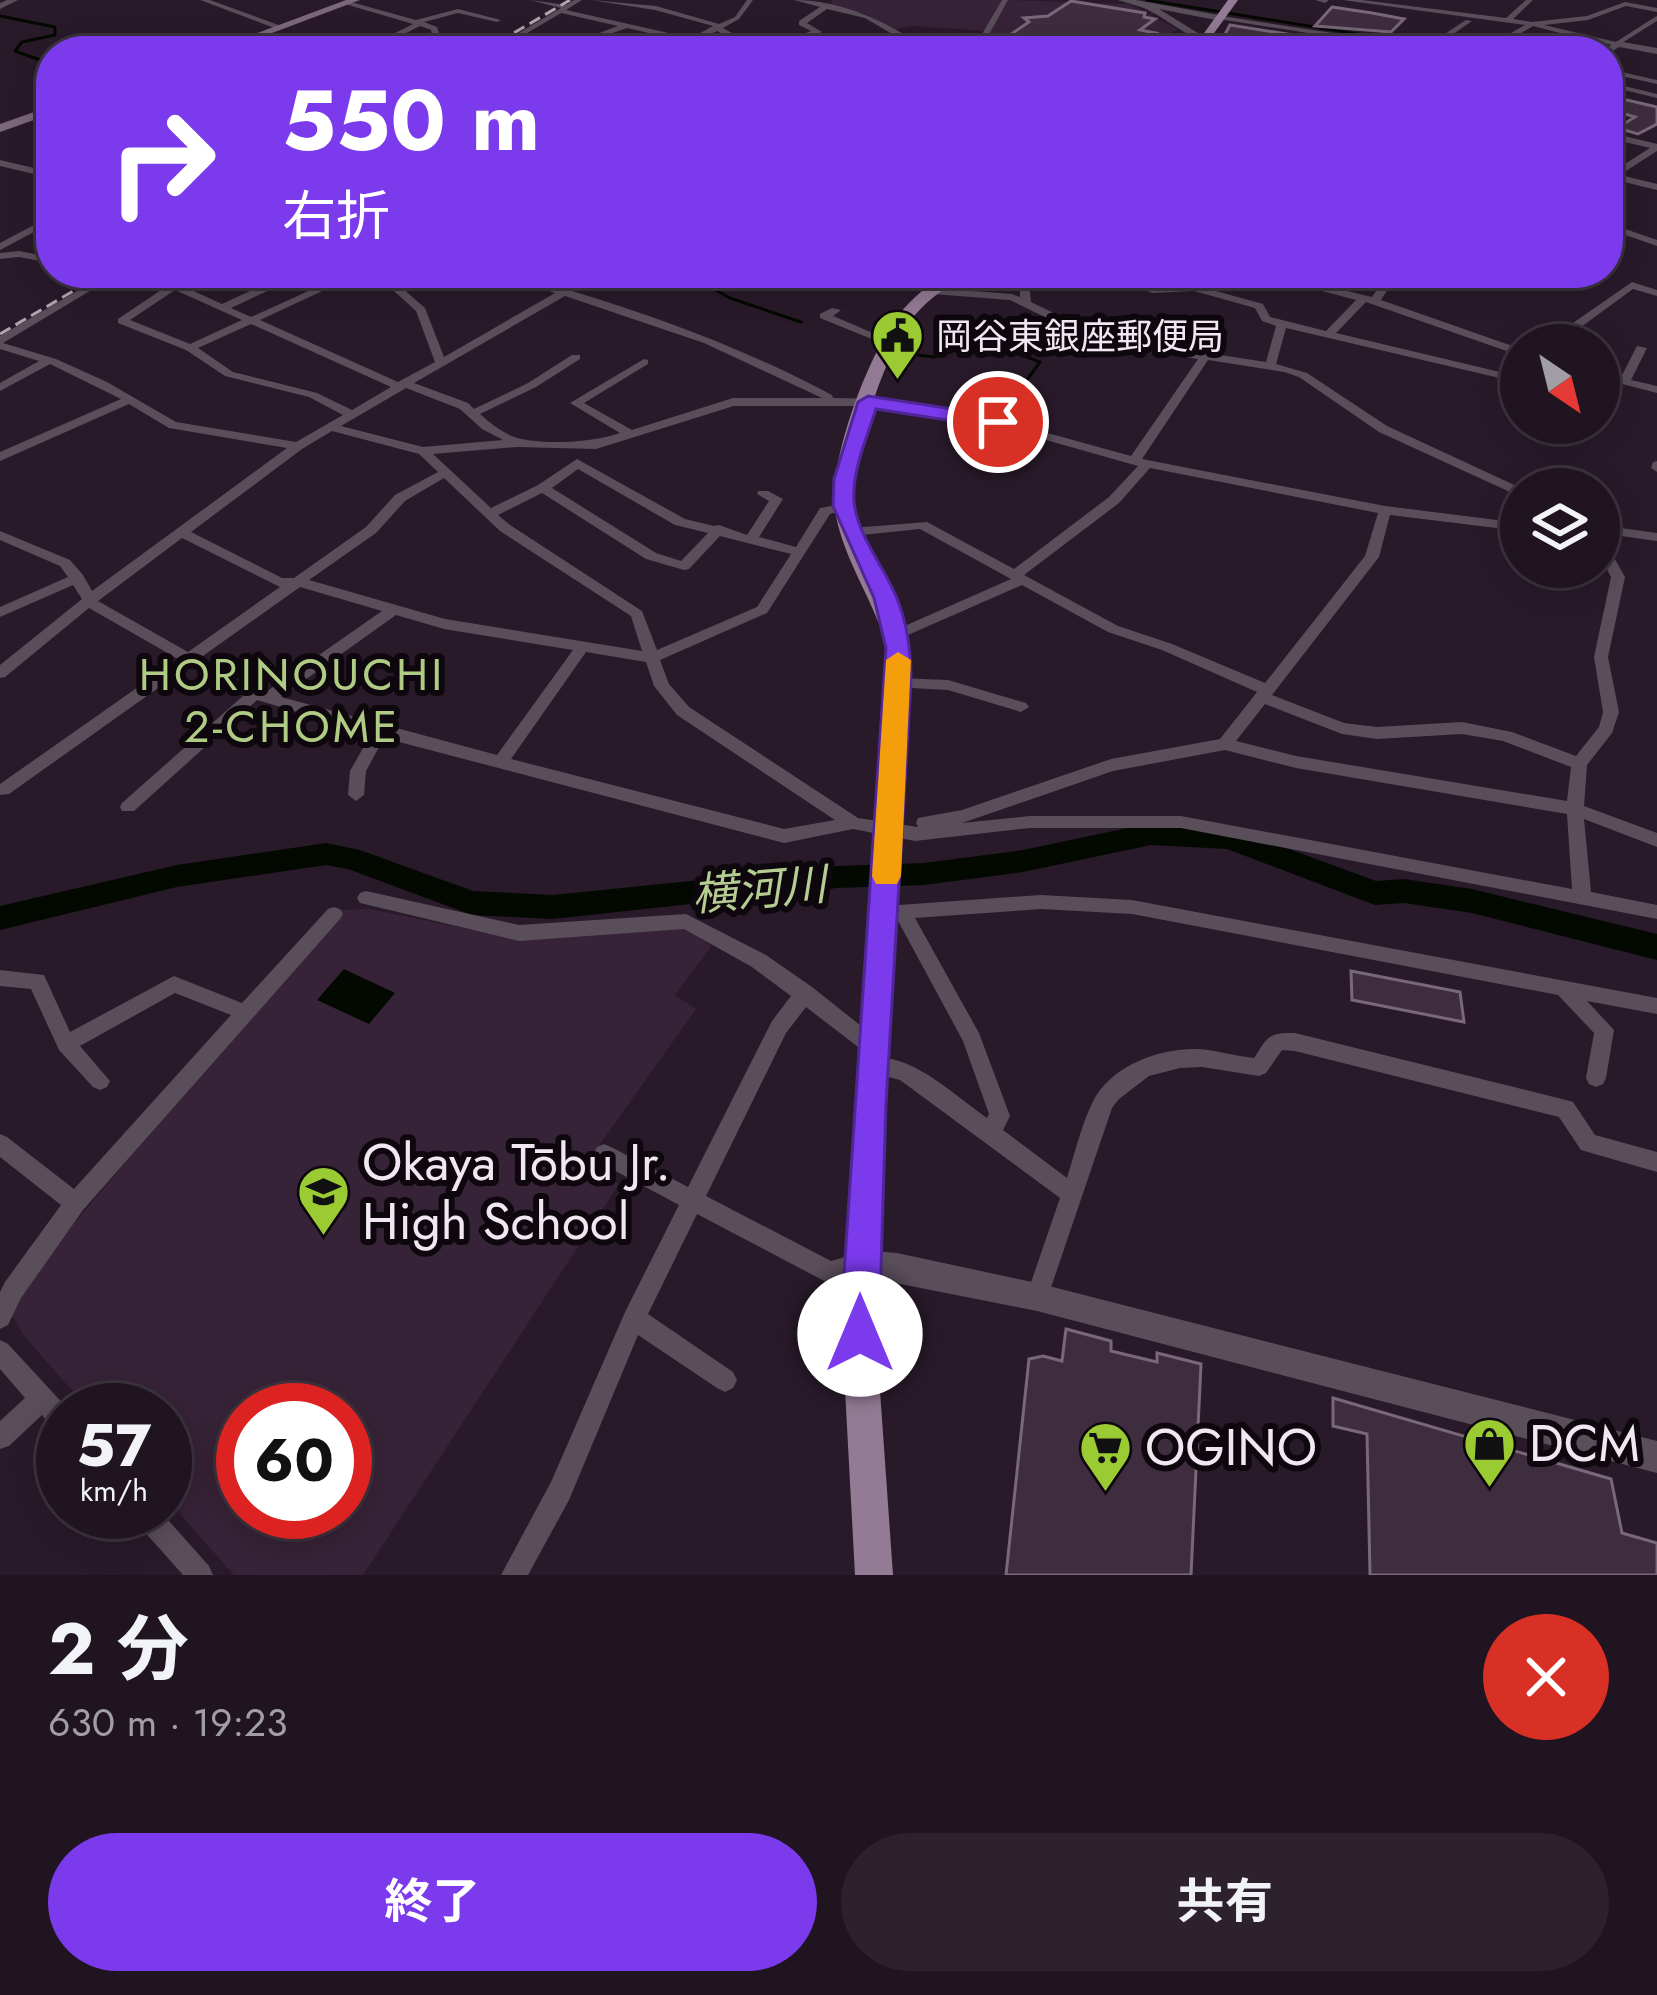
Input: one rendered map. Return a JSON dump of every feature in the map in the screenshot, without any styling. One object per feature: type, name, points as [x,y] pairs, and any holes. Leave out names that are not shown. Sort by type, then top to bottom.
[{"type":"main road","points":[[1207,36],[1233,0]]},
{"type":"main road","points":[[255,36],[351,2]]},
{"type":"main road","points":[[0,128],[36,115]]},
{"type":"main road","points":[[874,1575],[860,1264],[872,1056],[890,910],[888,837],[898,683],[896,635],[886,598],[852,532],[844,506],[844,479],[888,342],[905,316],[934,288]]},
{"type":"street","points":[[0,6],[14,0]]},
{"type":"street","points":[[203,0],[280,27]]},
{"type":"street","points":[[533,0],[673,36]]},
{"type":"street","points":[[520,36],[579,0]]},
{"type":"street","points":[[594,0],[656,8],[732,36]]},
{"type":"street","points":[[699,36],[746,13],[750,0]]},
{"type":"street","points":[[798,0],[828,3],[867,16],[901,36]]},
{"type":"street","points":[[985,36],[1005,0]]},
{"type":"street","points":[[1122,0],[1360,36]]},
{"type":"street","points":[[1323,0],[1532,25],[1581,36]]},
{"type":"street","points":[[1506,22],[1530,0]]},
{"type":"street","points":[[1344,1],[1412,20]]},
{"type":"street","points":[[351,2],[432,28],[436,36]]},
{"type":"street","points":[[1140,2],[1187,36]]},
{"type":"street","points":[[808,36],[804,34],[818,32],[802,23],[828,3]]},
{"type":"street","points":[[1514,36],[1532,25],[1584,19],[1628,4],[1657,14]]},
{"type":"street","points":[[392,36],[458,10],[497,20]]},
{"type":"street","points":[[1623,39],[1657,14]]},
{"type":"street","points":[[1440,36],[1472,19]]},
{"type":"street","points":[[600,35],[626,26]]},
{"type":"street","points":[[654,36],[660,33]]},
{"type":"street","points":[[261,34],[271,36]]},
{"type":"street","points":[[1570,36],[1575,34]]},
{"type":"street","points":[[600,35],[604,36]]},
{"type":"street","points":[[1376,36],[1385,35]]},
{"type":"street","points":[[1623,48],[1657,51]]},
{"type":"street","points":[[1623,74],[1657,82]]},
{"type":"street","points":[[1623,87],[1657,96]]},
{"type":"street","points":[[1623,139],[1655,146]]},
{"type":"street","points":[[1623,167],[1655,146]]},
{"type":"street","points":[[1635,159],[1657,165]]},
{"type":"street","points":[[0,163],[36,171]]},
{"type":"street","points":[[31,170],[36,168]]},
{"type":"street","points":[[1623,178],[1657,187]]},
{"type":"street","points":[[0,251],[36,228]]},
{"type":"street","points":[[1623,231],[1657,243]]},
{"type":"street","points":[[0,251],[36,257]]},
{"type":"street","points":[[1577,324],[1632,285],[1657,293]]},
{"type":"street","points":[[0,344],[91,288]]},
{"type":"street","points":[[171,288],[122,321],[190,348],[229,374],[313,395],[349,413]]},
{"type":"street","points":[[179,288],[474,413],[486,426],[518,443]]},
{"type":"street","points":[[224,307],[266,288]]},
{"type":"street","points":[[190,348],[322,288]]},
{"type":"street","points":[[396,288],[422,310],[440,361]]},
{"type":"street","points":[[550,288],[760,359],[834,400]]},
{"type":"street","points":[[0,673],[92,598],[298,446],[570,288]]},
{"type":"street","points":[[980,288],[1026,301],[1091,338],[1303,375],[1383,429],[1500,483]]},
{"type":"street","points":[[1025,288],[1026,301]]},
{"type":"street","points":[[1147,288],[1194,288],[1226,295],[1259,306],[1266,319],[1282,324],[1500,375]]},
{"type":"street","points":[[1323,288],[1370,299],[1500,345]]},
{"type":"street","points":[[1329,334],[1380,288]]},
{"type":"street","points":[[836,310],[824,316],[888,342]]},
{"type":"street","points":[[1270,367],[1282,324]]},
{"type":"street","points":[[0,344],[49,360],[132,399],[173,425],[298,446]]},
{"type":"street","points":[[1624,382],[1641,348]]},
{"type":"street","points":[[896,635],[913,632],[1020,577],[1114,500],[1205,356]]},
{"type":"street","points":[[474,413],[532,386],[576,357]]},
{"type":"street","points":[[0,388],[49,360]]},
{"type":"street","points":[[632,435],[576,403],[644,362]]},
{"type":"street","points":[[1620,381],[1657,390]]},
{"type":"street","points":[[0,457],[132,399]]},
{"type":"street","points":[[329,427],[423,451],[518,443],[596,446],[733,402],[868,402],[969,415],[1141,462],[1385,510],[1500,524]]},
{"type":"street","points":[[423,451],[489,514],[637,614],[662,686],[682,711],[853,823],[888,837],[1030,822],[1181,822],[1657,912]]},
{"type":"street","points":[[489,514],[542,488],[578,463],[680,522],[797,550]]},
{"type":"street","points":[[3,790],[371,530],[400,498],[446,472]]},
{"type":"street","points":[[542,488],[651,556],[684,566],[719,530]]},
{"type":"street","points":[[751,539],[778,499],[764,494]]},
{"type":"street","points":[[183,533],[280,583],[298,582],[444,624],[652,658],[763,610],[825,511],[844,506]]},
{"type":"street","points":[[1225,744],[1372,557],[1385,510]]},
{"type":"street","points":[[852,532],[918,524],[1113,629],[1167,646],[1342,728],[1377,733],[1462,728],[1506,736],[1579,764]]},
{"type":"street","points":[[1620,532],[1657,537]]},
{"type":"street","points":[[0,535],[65,563],[93,604],[184,658],[262,696],[784,836],[853,823]]},
{"type":"street","points":[[0,612],[78,578]]},
{"type":"street","points":[[1582,897],[1575,809],[1579,764],[1606,729],[1611,712],[1600,657],[1616,588]]},
{"type":"street","points":[[128,807],[262,696],[393,610]]},
{"type":"street","points":[[500,763],[581,649]]},
{"type":"street","points":[[898,683],[948,685],[1021,706]]},
{"type":"street","points":[[356,795],[358,771],[380,731]]},
{"type":"street","points":[[888,837],[1111,765],[1225,744],[1318,766],[1575,809],[1657,840]]},
{"type":"street","points":[[366,898],[519,934],[686,921],[805,993],[872,1056],[904,1072],[1070,1192]]},
{"type":"street","points":[[989,1132],[1000,1116],[972,1040],[890,910],[1041,902],[1132,907],[1657,1006]]},
{"type":"street","points":[[0,1317],[13,1290],[75,1203],[334,914]]},
{"type":"street","points":[[0,978],[37,981],[66,1044],[100,1082]]},
{"type":"street","points":[[66,1044],[174,983],[247,1013]]},
{"type":"street","points":[[1566,992],[1604,1030],[1596,1078]]},
{"type":"street","points":[[514,1575],[560,1491],[634,1318],[779,1027],[805,993]]},
{"type":"street","points":[[1037,1297],[1103,1102],[1118,1083],[1145,1067],[1194,1058],[1259,1067],[1277,1040],[1566,1109],[1588,1143],[1657,1162]]},
{"type":"street","points":[[1,1146],[75,1203]]},
{"type":"street","points":[[604,1154],[830,1273],[860,1264],[897,1267],[1037,1297],[1657,1457]]},
{"type":"street","points":[[634,1318],[725,1380]]},
{"type":"street","points":[[2,1359],[36,1391]]},
{"type":"street","points":[[0,1436],[36,1404]]},
{"type":"street","points":[[168,1539],[200,1575]]},
{"type":"shaded area","points":[[832,0],[1002,0],[986,31],[912,26],[892,30],[865,14],[830,6]]},
{"type":"shaded area","points":[[1008,0],[1129,4],[1177,29],[1168,36],[988,36]]},
{"type":"shaded area","name":"Okaya Tōbu Jr. High School","points":[[370,909],[516,939],[683,926],[711,946],[675,995],[696,1009],[586,1164],[619,1184],[363,1575],[234,1575],[192,1528],[192,1383],[65,1383],[11,1314],[17,1290],[341,910]]},
{"type":"shaded area","points":[[344,969],[395,993],[369,1024],[317,1000]]},
{"type":"building","points":[[1071,1],[1145,13],[1144,17],[1155,19],[1140,30],[1156,33],[1008,36],[1029,22],[1024,18],[1048,16]]},
{"type":"building","points":[[1332,7],[1404,19],[1391,32],[1315,26]]},
{"type":"building","points":[[1230,25],[1299,36],[1224,36]]},
{"type":"building","points":[[1623,102],[1657,107],[1657,124],[1638,134],[1623,130],[1623,124],[1635,117],[1623,113]]},
{"type":"building","points":[[1351,971],[1460,992],[1464,1022],[1352,1000]]},
{"type":"building","name":"OGINO","points":[[1066,1329],[1111,1341],[1111,1351],[1157,1362],[1157,1353],[1201,1364],[1191,1575],[1006,1575],[1029,1359],[1043,1356],[1062,1361]]},
{"type":"building","name":"DCM","points":[[1333,1398],[1611,1479],[1622,1533],[1657,1543],[1657,1575],[1370,1575],[1367,1434],[1333,1426]]},
{"type":"waterway","points":[[1147,0],[1370,36]]},
{"type":"waterway","points":[[0,16],[55,27],[55,35],[50,36]]},
{"type":"waterway","points":[[36,39],[22,42],[15,51],[36,59]]},
{"type":"waterway","points":[[712,288],[801,322]]},
{"type":"waterway","points":[[918,355],[934,357],[984,341],[1040,362],[1024,384]]},
{"type":"waterway","name":"横河川","points":[[0,918],[177,876],[326,854],[350,858],[472,903],[553,907],[837,877],[924,874],[1023,861],[1151,834],[1229,838],[1375,893],[1404,891],[1472,901],[1657,947]]},
{"type":"railway","points":[[509,36],[570,0]]},
{"type":"railway","points":[[0,334],[78,288]]},
{"type":"slow traffic","points":[[887,876],[898,660]]},
{"type":"place","name":"岡谷東銀座郵便局","points":[[897,382]]},
{"type":"place","name":"Okaya Tōbu Jr. High School","points":[[323,1237]]},
{"type":"place","name":"DCM","points":[[1490,1489]]},
{"type":"place","name":"OGINO","points":[[1106,1493]]},
{"type":"district","name":"HORINOUCHI 2-CHOME","points":[[292,700]]},
{"type":"route","points":[[860,1334],[869,1104],[899,680],[898,648],[886,598],[852,532],[844,506],[844,479],[868,402],[998,422]]}]
